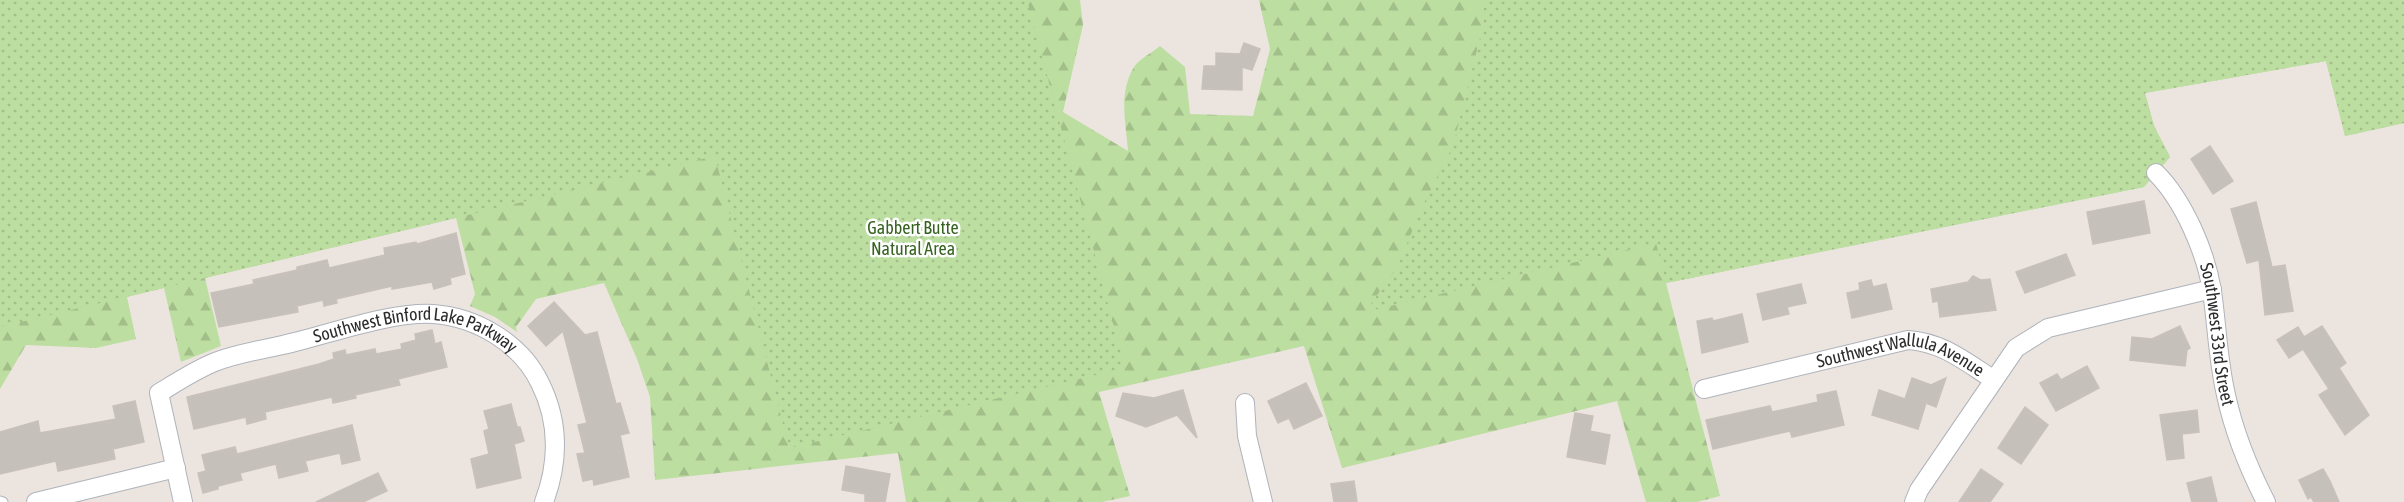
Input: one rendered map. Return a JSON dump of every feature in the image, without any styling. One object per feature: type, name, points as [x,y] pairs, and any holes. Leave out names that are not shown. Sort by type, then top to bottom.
[{"type":"street","name":"Southwest 33rd Street","points":[[2156,173],[2170,188],[2182,208],[2197,242],[2212,289],[2225,394],[2234,426],[2266,502]]},
{"type":"street","name":"Southwest Wallula Avenue","points":[[1704,389],[1908,340],[1925,341],[1947,350],[1994,380],[2016,348],[2048,328],[2212,289]]},
{"type":"street","name":"Southwest Binford Lake Parkway","points":[[176,468],[159,393],[218,361],[390,319],[434,314],[464,320],[490,331],[511,346],[538,378],[546,394],[555,433],[553,474],[544,502]]},
{"type":"street","points":[[1914,502],[1919,490],[1994,380]]},
{"type":"street","points":[[1245,402],[1247,436],[1263,502]]},
{"type":"street","points":[[36,502],[176,468],[183,502]]},
{"type":"green space","points":[[0,0],[1080,0],[1083,25],[1063,112],[1128,151],[1124,109],[1129,77],[1136,64],[1160,46],[1185,67],[1190,114],[1253,116],[1270,49],[1259,0],[2404,0],[2404,123],[2345,136],[2326,61],[2145,93],[2154,126],[2170,157],[2144,187],[1666,283],[1720,496],[1697,502],[1646,502],[1617,401],[1342,468],[1304,346],[1099,392],[1130,496],[1102,502],[906,502],[898,453],[655,480],[650,397],[637,359],[604,283],[536,299],[516,327],[517,332],[495,317],[470,306],[475,294],[456,218],[205,278],[221,346],[181,362],[164,288],[127,297],[136,339],[96,348],[26,345],[0,389]]},
{"type":"green space","name":"Gabbert Butte Natural Area","points":[[0,0],[1027,0],[1125,368],[789,448],[715,156],[0,327]]},
{"type":"green space","points":[[1484,0],[2404,0],[2404,123],[2345,136],[2326,61],[2145,93],[2154,126],[2170,157],[2144,187],[1666,283],[1656,243],[1365,312],[1398,266],[1421,209],[1453,146],[1483,26]]},
{"type":"building","points":[[1244,43],[1260,49],[1252,70],[1242,67],[1242,90],[1202,89],[1204,66],[1216,66],[1216,53],[1240,54]]},
{"type":"building","points":[[2210,146],[2233,181],[2213,194],[2191,159]]},
{"type":"building","points":[[2144,201],[2150,233],[2093,244],[2087,212]]},
{"type":"building","points":[[2256,202],[2272,267],[2285,265],[2293,311],[2265,315],[2259,260],[2247,263],[2231,209]]},
{"type":"building","points":[[456,233],[465,274],[450,278],[451,284],[434,289],[432,282],[392,289],[392,286],[336,299],[337,303],[324,306],[323,300],[297,306],[298,312],[219,327],[211,293],[254,284],[253,280],[297,270],[297,267],[327,260],[329,268],[385,255],[384,248],[416,242],[417,244]]},
{"type":"building","points":[[2066,254],[2075,275],[2025,293],[2016,272]]},
{"type":"building","points":[[1973,276],[1981,280],[1990,279],[1996,310],[1940,317],[1938,301],[1933,302],[1931,289],[1968,282]]},
{"type":"building","points":[[1871,280],[1873,287],[1886,284],[1892,309],[1852,318],[1847,293],[1860,290],[1859,283]]},
{"type":"building","points":[[1801,284],[1806,303],[1787,307],[1789,314],[1763,320],[1757,294]]},
{"type":"building","points":[[554,302],[585,335],[597,332],[616,404],[620,403],[629,433],[620,435],[629,477],[594,485],[593,479],[583,481],[577,454],[585,453],[578,425],[587,423],[563,331],[546,346],[528,326]]},
{"type":"building","points":[[1742,314],[1748,342],[1702,353],[1697,321],[1712,318],[1713,321]]},
{"type":"building","points":[[2180,326],[2190,348],[2187,350],[2185,366],[2130,360],[2132,337],[2152,339]]},
{"type":"building","points":[[2322,326],[2346,363],[2339,368],[2369,415],[2345,435],[2319,395],[2329,389],[2303,349],[2289,358],[2277,340],[2298,327],[2304,337]]},
{"type":"building","points":[[432,330],[435,344],[441,342],[447,367],[398,379],[400,385],[355,395],[356,398],[333,403],[332,397],[265,412],[266,419],[247,424],[246,417],[194,429],[187,397],[319,364],[334,359],[333,353],[345,350],[346,355],[375,349],[376,354],[402,349],[401,344],[416,340],[415,334]]},
{"type":"building","points":[[2087,366],[2099,388],[2056,411],[2040,383],[2057,374],[2061,380]]},
{"type":"building","points":[[1912,378],[1931,385],[1946,378],[1936,407],[1926,403],[1918,429],[1872,415],[1879,390],[1905,399]]},
{"type":"building","points":[[1306,383],[1322,416],[1294,429],[1289,418],[1278,423],[1268,401]]},
{"type":"building","points":[[1183,390],[1197,438],[1177,415],[1146,427],[1116,416],[1123,393],[1154,398]]},
{"type":"building","points":[[1836,391],[1844,425],[1792,437],[1790,431],[1713,449],[1706,420],[1770,406],[1772,412],[1818,402],[1817,395]]},
{"type":"building","points":[[135,401],[144,442],[113,449],[115,459],[58,471],[56,461],[0,474],[0,432],[38,421],[40,433],[116,419],[113,406]]},
{"type":"building","points":[[511,404],[517,427],[520,427],[524,441],[514,444],[521,478],[477,488],[471,459],[489,454],[484,431],[489,429],[484,411]]},
{"type":"building","points":[[2025,407],[2048,425],[2021,464],[1998,448]]},
{"type":"building","points":[[2197,410],[2199,432],[2182,434],[2184,458],[2167,460],[2160,415]]},
{"type":"building","points":[[1575,413],[1593,416],[1590,431],[1610,435],[1605,464],[1567,457]]},
{"type":"building","points":[[352,425],[360,460],[342,464],[340,453],[305,461],[308,471],[279,478],[276,464],[240,473],[242,480],[218,486],[218,489],[203,493],[198,473],[206,471],[202,455],[235,447],[237,454]]},
{"type":"building","points":[[846,466],[890,474],[885,502],[865,501],[865,494],[842,490]]},
{"type":"building","points":[[1981,469],[2003,484],[1990,502],[1959,502]]},
{"type":"building","points":[[2323,469],[2339,502],[2314,502],[2311,497],[2308,499],[2299,480]]},
{"type":"building","points":[[378,473],[387,491],[363,502],[316,502]]},
{"type":"building","points":[[2211,477],[2217,502],[2192,502],[2187,483]]},
{"type":"building","points":[[1354,481],[1357,502],[1334,502],[1331,484]]}]
